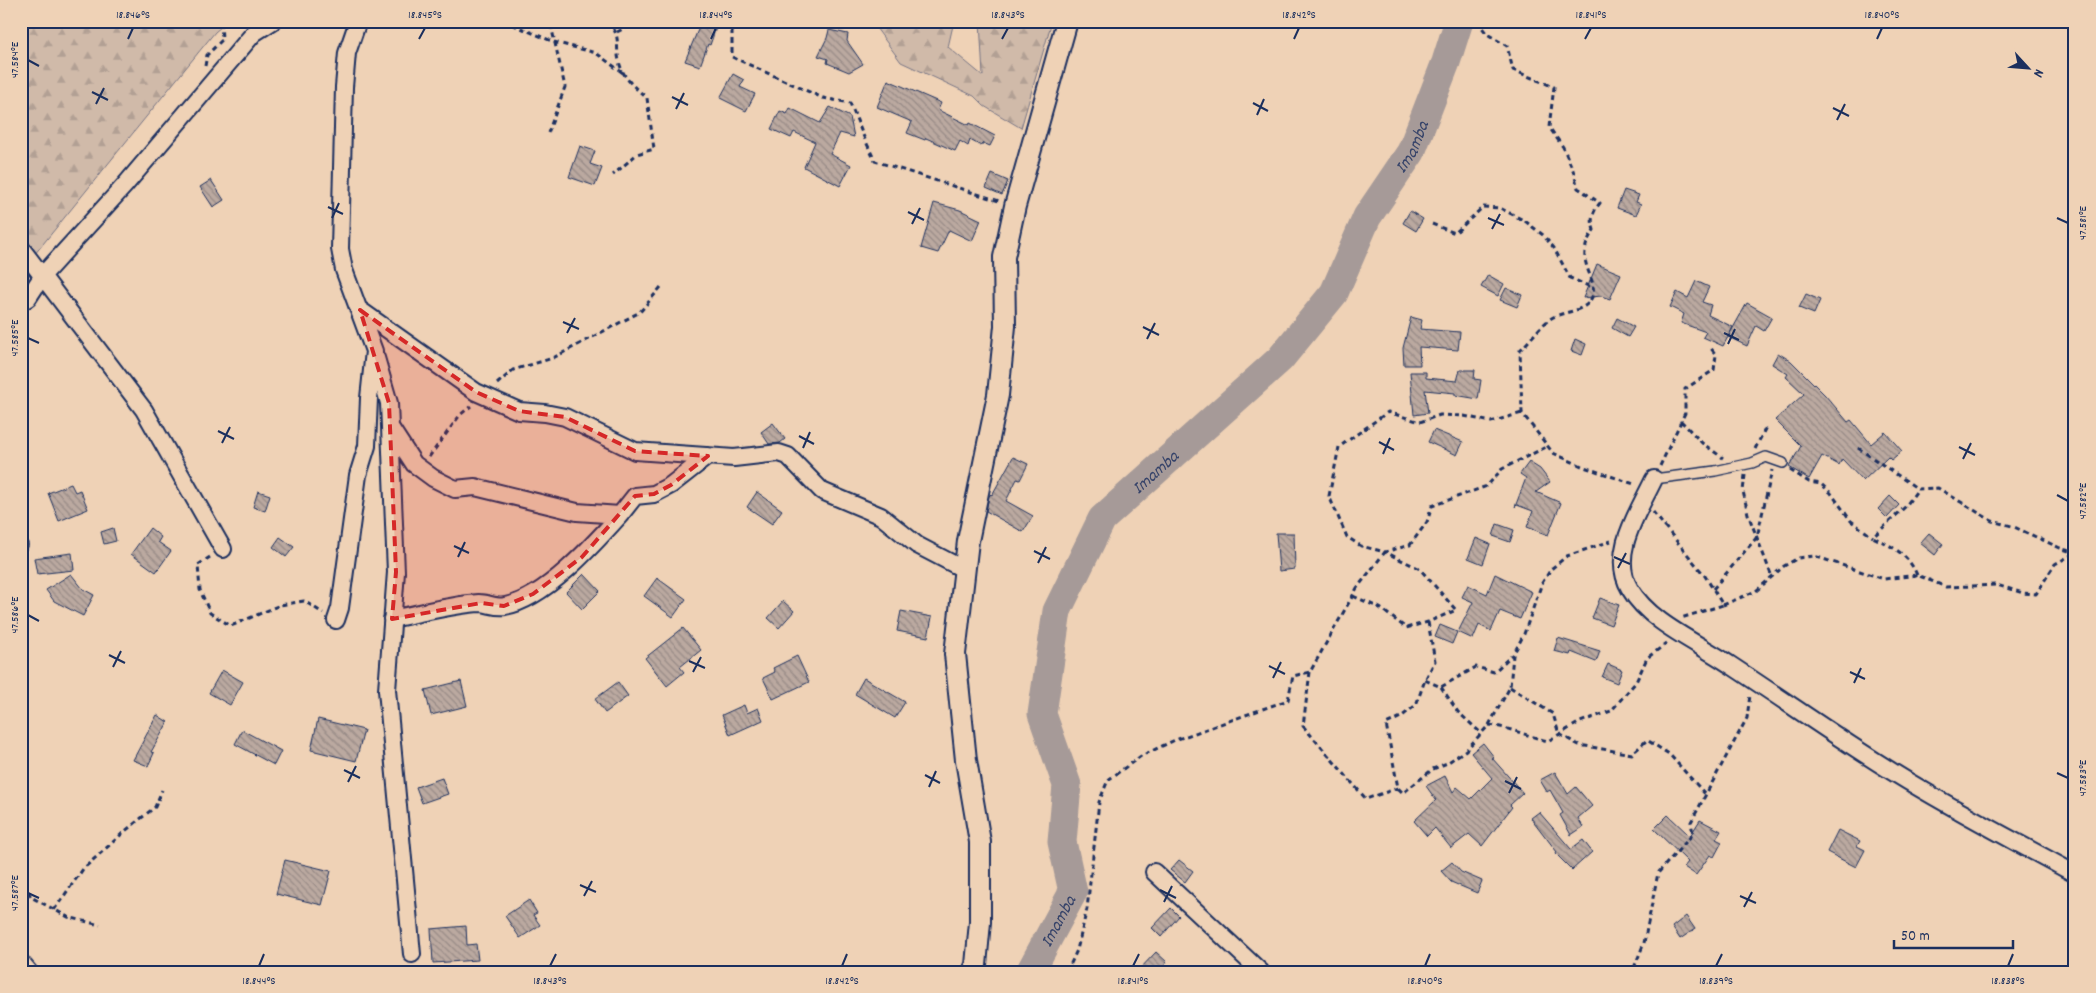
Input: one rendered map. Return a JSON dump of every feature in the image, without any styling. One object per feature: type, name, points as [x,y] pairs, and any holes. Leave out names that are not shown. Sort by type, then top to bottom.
[{"type":"street","points":[[21,302],[28,298],[43,275],[124,185],[254,33],[273,21]]},
{"type":"street","points":[[358,21],[348,53],[344,87],[340,249],[344,270],[360,310],[389,403],[396,572],[387,690],[412,954]]},
{"type":"street","points":[[973,972],[976,965],[980,922],[980,842],[966,760],[955,654],[968,541],[998,395],[1004,326],[1004,257],[1066,21]]},
{"type":"street","points":[[21,248],[144,410],[223,549]]},
{"type":"street","points":[[360,310],[443,370],[484,396],[519,411],[565,417],[635,451],[734,458],[779,453],[788,456],[822,490],[881,516],[917,545],[965,570]]},
{"type":"street","points":[[336,620],[340,608],[358,474],[367,446],[369,398],[374,352]]},
{"type":"street","points":[[390,427],[414,464],[433,478],[455,489],[475,487],[577,512],[620,515]]},
{"type":"street","points":[[392,618],[481,603],[504,606],[533,594],[582,557],[635,496],[654,494],[671,485],[708,456]]},
{"type":"street","points":[[1649,489],[1626,536],[1623,570],[1629,589],[1646,608],[1674,631],[1708,650],[1896,774],[2075,874]]},
{"type":"street","points":[[1154,872],[1261,972]]},
{"type":"lane","points":[[1649,489],[1766,458],[1778,461]]},
{"type":"lane","points":[[21,962],[24,960],[34,972]]},
{"type":"path","points":[[504,21],[554,42],[596,53],[626,75]]},
{"type":"path","points":[[548,133],[565,87],[550,21]]},
{"type":"path","points":[[608,21],[617,32],[619,63],[629,83],[647,98],[654,149],[637,154],[613,175]]},
{"type":"path","points":[[617,32],[640,21]]},
{"type":"path","points":[[732,21],[732,57],[823,98],[850,103],[875,160],[1016,206]]},
{"type":"path","points":[[1477,21],[1487,34],[1507,46],[1513,70],[1554,87],[1549,127],[1563,147],[1578,188],[1600,202],[1593,212],[1591,222],[1594,230],[1584,248],[1586,264],[1594,288],[1590,300],[1583,307],[1550,319],[1520,350],[1522,413],[1553,452],[1584,467],[1649,489],[1723,605]]},
{"type":"path","points":[[1432,224],[1455,233],[1484,207],[1500,208],[1525,221],[1543,235],[1554,248],[1570,278],[1594,288]]},
{"type":"path","points":[[420,469],[460,415],[513,370],[553,358],[640,312],[661,286]]},
{"type":"path","points":[[1649,489],[1685,412],[1685,389],[1714,370],[1716,355],[1710,347]]},
{"type":"path","points":[[1353,596],[1380,608],[1406,628],[1428,622],[1456,610],[1420,569],[1385,552],[1361,546],[1347,538],[1329,496],[1339,448],[1388,412],[1420,422],[1440,415],[1464,416],[1491,422],[1522,413]]},
{"type":"path","points":[[1681,421],[1702,443],[1736,466]]},
{"type":"path","points":[[1766,427],[1746,464],[1743,491],[1748,514],[1772,577]]},
{"type":"path","points":[[1398,788],[1366,799],[1303,726],[1310,672],[1353,596],[1385,552],[1410,545],[1427,522],[1432,506],[1487,486],[1502,469],[1548,446]]},
{"type":"path","points":[[1858,448],[1918,489],[1938,488],[1992,521],[2012,526],[2075,553]]},
{"type":"path","points":[[1713,590],[1757,537],[1778,461],[1793,473],[1809,482],[1820,484],[1831,493],[1851,520],[1873,537],[1899,549],[1913,565],[1917,574]]},
{"type":"path","points":[[1873,537],[1905,507],[1918,489]]},
{"type":"path","points":[[1441,687],[1476,667],[1494,672],[1513,655],[1524,634],[1542,584],[1550,569],[1567,556],[1626,536]]},
{"type":"path","points":[[223,549],[198,564],[200,590],[210,613],[232,626],[280,605],[304,601],[336,620]]},
{"type":"path","points":[[1489,724],[1510,727],[1530,736],[1548,740],[1580,722],[1612,711],[1636,682],[1647,658],[1667,644],[1682,617],[1723,605],[1756,591],[1798,558],[1814,556],[1884,579],[1917,574],[1946,587],[1997,585],[2023,593],[2036,594],[2055,564],[2075,553]]},
{"type":"path","points":[[1428,622],[1435,660],[1416,705],[1401,717],[1386,724],[1398,788],[1403,793],[1433,769],[1447,763],[1466,750],[1489,724],[1510,687],[1513,655]]},
{"type":"path","points":[[1067,972],[1077,950],[1087,908],[1099,802],[1108,780],[1141,756],[1175,740],[1288,700],[1294,676],[1310,672]]},
{"type":"path","points":[[1425,680],[1441,687],[1458,712],[1481,733]]},
{"type":"path","points":[[1634,968],[1644,943],[1658,873],[1693,834],[1692,822],[1747,718],[1753,680]]},
{"type":"path","points":[[1510,687],[1552,714],[1559,734],[1579,745],[1632,754],[1647,740],[1669,754],[1706,795]]},
{"type":"path","points":[[54,910],[83,868],[155,807],[162,790]]},
{"type":"path","points":[[21,875],[31,897],[68,917],[100,926]]},
{"type":"path","points":[[993,968],[1000,972]]},
{"type":"highlighted area","points":[[360,310],[476,392],[519,411],[565,417],[635,451],[708,456],[671,485],[654,494],[635,496],[582,557],[533,594],[504,606],[481,603],[392,619],[396,572],[389,403]]},
{"type":"green space","points":[[21,21],[228,21],[215,32],[30,260],[21,266]]},
{"type":"green space","points":[[871,21],[954,21],[948,47],[983,76],[980,21],[1052,21],[1021,128],[984,106],[974,96],[901,62]]},
{"type":"building","points":[[718,22],[700,66],[685,61],[700,25]]},
{"type":"building","points":[[829,30],[848,34],[847,41],[863,64],[849,72],[827,63],[828,59],[818,56]]},
{"type":"building","points":[[733,74],[744,80],[740,87],[755,94],[746,111],[720,98]]},
{"type":"building","points":[[888,80],[941,103],[938,110],[995,136],[990,146],[983,143],[981,146],[970,140],[968,146],[960,141],[955,151],[926,138],[925,140],[907,133],[912,122],[877,107]]},
{"type":"building","points":[[830,107],[850,117],[854,137],[840,133],[830,154],[851,165],[840,186],[804,167],[815,142],[794,132],[791,138],[771,129],[780,111],[787,114],[790,108],[820,123]]},
{"type":"building","points":[[580,146],[595,151],[590,164],[602,168],[595,186],[569,177]]},
{"type":"building","points":[[992,174],[1008,181],[1002,195],[986,188]]},
{"type":"building","points":[[211,180],[224,200],[213,207],[200,187]]},
{"type":"building","points":[[1624,190],[1639,195],[1636,202],[1641,204],[1636,215],[1617,208]]},
{"type":"building","points":[[934,203],[960,210],[981,220],[972,241],[949,230],[938,253],[921,248]]},
{"type":"building","points":[[1410,211],[1423,219],[1416,231],[1403,223]]},
{"type":"building","points":[[1597,264],[1621,274],[1610,299],[1601,296],[1583,298]]},
{"type":"building","points":[[1488,275],[1504,284],[1498,296],[1481,287]]},
{"type":"building","points":[[1696,281],[1709,287],[1702,302],[1711,305],[1708,315],[1733,327],[1723,346],[1703,337],[1706,332],[1681,323],[1684,314],[1670,307],[1677,292],[1688,298]]},
{"type":"building","points":[[1506,288],[1522,295],[1517,307],[1500,300]]},
{"type":"building","points":[[1806,294],[1820,300],[1814,314],[1799,308]]},
{"type":"building","points":[[1747,303],[1772,317],[1764,331],[1756,326],[1747,346],[1728,337]]},
{"type":"building","points":[[1411,317],[1422,320],[1420,329],[1460,332],[1458,350],[1419,347],[1420,365],[1404,365],[1403,348]]},
{"type":"building","points":[[1617,318],[1634,327],[1628,337],[1612,328]]},
{"type":"building","points":[[1575,339],[1586,344],[1582,355],[1571,351]]},
{"type":"building","points":[[1778,353],[1791,361],[1825,395],[1848,422],[1851,420],[1871,444],[1885,432],[1902,451],[1891,460],[1888,457],[1863,481],[1842,459],[1839,465],[1822,456],[1809,479],[1789,467],[1801,446],[1775,420],[1804,394],[1786,377],[1788,374],[1772,364]]},
{"type":"building","points":[[1460,370],[1475,370],[1474,379],[1481,380],[1478,399],[1455,395],[1455,393],[1425,390],[1428,413],[1414,415],[1410,372],[1426,372],[1426,378],[1457,381]]},
{"type":"building","points":[[773,423],[785,439],[780,443],[769,444],[761,432]]},
{"type":"building","points":[[1434,430],[1463,442],[1457,455],[1428,442]]},
{"type":"building","points":[[1013,457],[1028,464],[1020,480],[1017,479],[1006,501],[1033,516],[1023,532],[986,511],[989,496],[992,495]]},
{"type":"building","points":[[1529,462],[1540,469],[1550,482],[1536,492],[1561,503],[1548,535],[1527,527],[1533,511],[1517,505],[1515,507],[1526,478],[1520,474]]},
{"type":"building","points":[[71,484],[75,492],[80,490],[88,509],[59,521],[48,493]]},
{"type":"building","points":[[258,491],[270,495],[265,511],[253,507]]},
{"type":"building","points":[[757,492],[782,510],[772,524],[747,507]]},
{"type":"building","points":[[1890,496],[1899,505],[1887,518],[1878,509]]},
{"type":"building","points":[[1497,524],[1514,530],[1510,542],[1493,536]]},
{"type":"building","points":[[113,528],[116,541],[104,544],[101,532]]},
{"type":"building","points":[[150,528],[161,537],[158,542],[171,551],[156,572],[131,554]]},
{"type":"building","points":[[1276,533],[1294,533],[1295,569],[1279,571]]},
{"type":"building","points":[[1929,533],[1943,544],[1935,555],[1920,543]]},
{"type":"building","points":[[280,537],[294,547],[286,557],[273,547]]},
{"type":"building","points":[[1476,538],[1490,544],[1483,564],[1468,558]]},
{"type":"building","points":[[72,553],[74,570],[37,574],[34,558]]},
{"type":"building","points":[[71,574],[83,589],[94,595],[83,616],[54,601],[46,590]]},
{"type":"building","points":[[584,574],[600,591],[582,609],[566,592]]},
{"type":"building","points":[[1495,574],[1532,592],[1520,619],[1500,611],[1491,631],[1479,625],[1473,639],[1458,632],[1473,602],[1462,597],[1468,585],[1487,594]]},
{"type":"building","points":[[657,578],[686,599],[673,617],[644,596]]},
{"type":"building","points":[[1600,598],[1619,605],[1611,625],[1592,618]]},
{"type":"building","points":[[783,601],[794,611],[779,628],[768,618]]},
{"type":"building","points":[[901,611],[932,617],[928,637],[897,631]]},
{"type":"building","points":[[1440,625],[1457,632],[1452,644],[1435,637]]},
{"type":"building","points":[[683,628],[701,650],[680,667],[684,672],[667,686],[645,658]]},
{"type":"building","points":[[1558,638],[1600,651],[1596,662],[1571,652],[1570,655],[1554,651]]},
{"type":"building","points":[[797,656],[809,682],[773,699],[763,678],[775,672],[773,668]]},
{"type":"building","points":[[1608,664],[1622,670],[1617,683],[1602,677]]},
{"type":"building","points":[[222,670],[243,682],[230,705],[209,693]]},
{"type":"building","points":[[864,678],[905,702],[895,718],[855,694]]},
{"type":"building","points":[[461,681],[467,706],[431,715],[425,690]]},
{"type":"building","points":[[618,682],[628,696],[605,713],[595,699]]},
{"type":"building","points":[[744,705],[747,713],[758,708],[763,720],[730,735],[722,715]]},
{"type":"building","points":[[157,715],[168,722],[151,752],[154,753],[148,766],[133,760]]},
{"type":"building","points":[[318,719],[364,730],[356,761],[311,750]]},
{"type":"building","points":[[242,730],[281,751],[274,765],[235,744]]},
{"type":"building","points":[[1483,743],[1494,757],[1492,758],[1523,793],[1510,805],[1512,807],[1482,846],[1469,834],[1451,848],[1435,828],[1427,836],[1414,821],[1436,800],[1426,786],[1445,776],[1453,792],[1457,787],[1471,799],[1492,778],[1471,753]]},
{"type":"building","points":[[1555,772],[1568,794],[1576,787],[1592,806],[1578,818],[1583,827],[1571,835],[1560,815],[1563,813],[1550,790],[1547,792],[1540,780]]},
{"type":"building","points":[[442,778],[448,794],[422,803],[416,787]]},
{"type":"building","points":[[1539,812],[1571,849],[1583,840],[1592,852],[1572,870],[1556,854],[1557,852],[1531,818]]},
{"type":"building","points":[[1668,815],[1690,836],[1700,820],[1721,831],[1716,839],[1722,842],[1714,857],[1710,855],[1696,875],[1684,867],[1688,862],[1654,829]]},
{"type":"building","points":[[1838,830],[1860,841],[1857,846],[1865,850],[1856,867],[1827,852]]},
{"type":"building","points":[[285,860],[331,871],[322,905],[276,894]]},
{"type":"building","points":[[1179,860],[1193,871],[1185,882],[1170,870]]},
{"type":"building","points":[[1452,862],[1461,872],[1482,881],[1477,893],[1451,882],[1441,871]]},
{"type":"building","points":[[529,900],[537,913],[533,915],[540,925],[520,938],[505,916]]},
{"type":"building","points":[[1171,908],[1179,916],[1161,937],[1152,928]]},
{"type":"building","points":[[1686,916],[1695,929],[1680,939],[1672,927]]},
{"type":"building","points":[[466,926],[467,945],[476,944],[478,960],[433,963],[431,929]]},
{"type":"building","points":[[1156,952],[1167,962],[1159,972],[1137,972]]},
{"type":"waterway","name":"Imamba","points":[[1030,972],[1073,892],[1062,842],[1067,785],[1042,714],[1057,611],[1102,519],[1280,359],[1334,293],[1367,217],[1411,152],[1446,62],[1459,21]]}]
